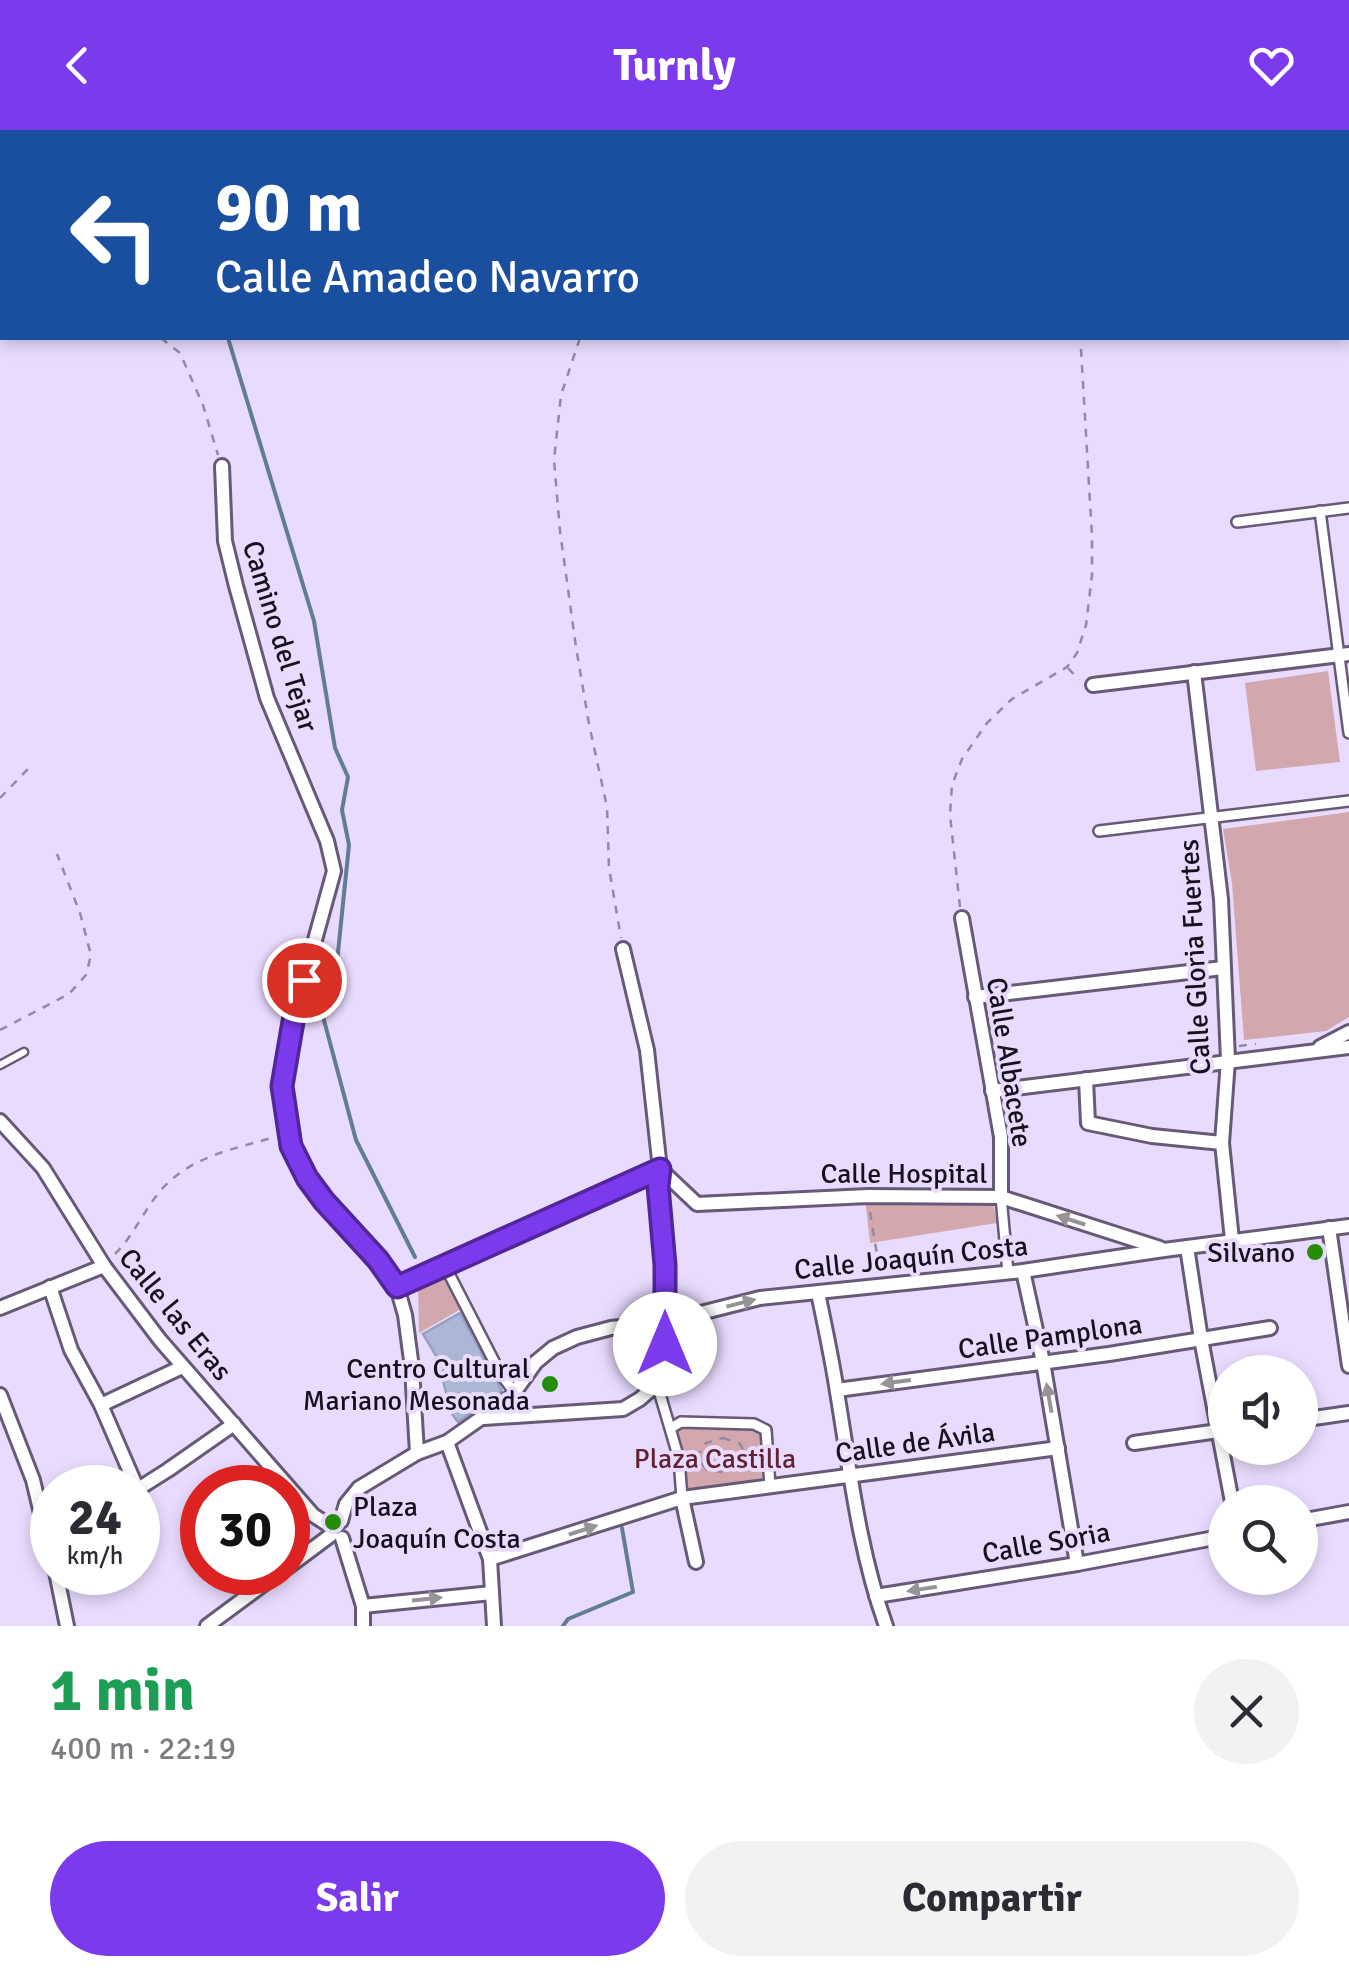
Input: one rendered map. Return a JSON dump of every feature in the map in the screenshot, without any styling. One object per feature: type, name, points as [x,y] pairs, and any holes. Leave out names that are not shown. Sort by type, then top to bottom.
[{"type":"street","name":"Camino del Tejar","points":[[222,466],[226,541],[236,586],[268,698],[328,840],[334,872],[294,1016],[282,1086],[289,1132]]},
{"type":"street","points":[[1237,522],[1349,508]]},
{"type":"street","points":[[1320,512],[1345,654],[1349,732]]},
{"type":"street","points":[[1093,685],[1345,654]]},
{"type":"street","name":"Calle Gloria Fuertes","points":[[1194,672],[1221,899],[1227,1054],[1222,1143],[1232,1240]]},
{"type":"street","points":[[1099,831],[1349,801]]},
{"type":"street","name":"Calle Albacete","points":[[962,918],[1000,1137],[1000,1197],[1016,1272]]},
{"type":"street","points":[[480,1419],[623,1409],[657,1384],[666,1360],[660,1169],[648,1050],[624,949]]},
{"type":"street","points":[[975,996],[1223,968]]},
{"type":"street","points":[[1312,1051],[1349,1032]]},
{"type":"street","points":[[992,1091],[1227,1054],[1349,1047]]},
{"type":"street","points":[[1086,1079],[1088,1123],[1152,1136],[1222,1143]]},
{"type":"street","name":"Calle las Eras","points":[[0,1121],[43,1168],[104,1266],[182,1367],[313,1515],[336,1530]]},
{"type":"street","points":[[289,1132],[291,1146],[307,1178],[397,1287],[412,1368],[417,1453]]},
{"type":"street","points":[[397,1287],[660,1169]]},
{"type":"street","name":"Calle Hospital","points":[[660,1169],[697,1204],[868,1196],[1000,1197],[1164,1250]]},
{"type":"street","name":"Calle Joaquín Costa","points":[[514,1394],[536,1362],[552,1348],[577,1337],[665,1322],[760,1298],[1016,1272],[1349,1226]]},
{"type":"street","points":[[1329,1228],[1345,1306],[1349,1366]]},
{"type":"street","points":[[1187,1247],[1208,1370]]},
{"type":"street","points":[[0,1308],[104,1266]]},
{"type":"street","points":[[310,1550],[336,1530],[346,1504],[359,1488],[417,1453],[447,1442],[514,1394],[444,1266]]},
{"type":"street","points":[[1016,1272],[1042,1362],[1077,1564]]},
{"type":"street","points":[[50,1288],[71,1350],[127,1465]]},
{"type":"street","points":[[818,1293],[850,1477],[886,1626]]},
{"type":"street","name":"Calle Pamplona","points":[[837,1390],[1270,1328]]},
{"type":"street","points":[[100,1405],[182,1367]]},
{"type":"street","points":[[657,1384],[678,1459],[696,1562]]},
{"type":"street","points":[[0,1394],[30,1472]]},
{"type":"street","points":[[1318,1417],[1349,1413]]},
{"type":"street","points":[[671,1428],[681,1422],[754,1424],[766,1430],[770,1486]]},
{"type":"street","points":[[160,1475],[234,1424]]},
{"type":"street","points":[[1134,1443],[1208,1433]]},
{"type":"street","points":[[447,1442],[490,1559],[494,1626]]},
{"type":"street","name":"Calle de Ávila","points":[[490,1559],[682,1498],[1058,1448]]},
{"type":"street","points":[[1318,1518],[1349,1512]]},
{"type":"street","points":[[336,1530],[362,1606],[363,1626]]},
{"type":"street","name":"Calle Soria","points":[[876,1596],[1208,1539]]},
{"type":"street","points":[[362,1606],[492,1592]]},
{"type":"street","points":[[61,1595],[68,1626]]},
{"type":"street","points":[[207,1626],[249,1595]]},
{"type":"lane","points":[[0,1065],[24,1052]]},
{"type":"path","points":[[164,340],[180,353],[203,405],[222,466]]},
{"type":"path","points":[[579,340],[561,396],[554,460],[576,647],[607,807],[609,868],[624,949]]},
{"type":"path","points":[[962,918],[950,815],[952,785],[962,758],[987,723],[1012,700],[1067,667],[1077,653],[1086,625],[1092,536],[1081,349]]},
{"type":"path","points":[[1067,667],[1079,680],[1093,685]]},
{"type":"path","points":[[0,798],[29,768]]},
{"type":"path","points":[[0,1030],[68,994],[86,975],[91,955],[57,854]]},
{"type":"path","points":[[1227,1054],[1266,1043]]},
{"type":"path","points":[[104,1266],[130,1238],[161,1190],[178,1174],[198,1161],[289,1132]]},
{"type":"path","points":[[868,1196],[882,1286]]},
{"type":"path","points":[[722,1438],[739,1442],[748,1456],[725,1474],[706,1469],[696,1456],[706,1443],[722,1438]]},
{"type":"green space","points":[[1328,671],[1340,762],[1256,771],[1245,683]]},
{"type":"green space","points":[[1349,812],[1349,1017],[1326,1031],[1244,1040],[1232,883],[1223,829]]},
{"type":"green space","points":[[865,1198],[993,1203],[997,1223],[870,1243]]},
{"type":"green space","points":[[443,1272],[461,1309],[419,1333],[418,1285]]},
{"type":"green space","name":"Plaza Castilla","points":[[682,1425],[753,1426],[763,1431],[767,1484],[688,1493],[676,1429]]},
{"type":"building","points":[[460,1313],[502,1391],[458,1422],[441,1374],[444,1369],[423,1334]]},
{"type":"waterway","points":[[229,340],[314,621],[335,748],[348,777],[342,810],[349,845],[337,962],[317,994],[356,1140],[415,1257]]},
{"type":"waterway","points":[[563,1626],[568,1619],[633,1592],[622,1528]]},
{"type":"place","name":"Silvano","points":[[1315,1252]]},
{"type":"place","name":"Centro Cultural Mariano Mesonada","points":[[550,1384]]},
{"type":"place","name":"Plaza Joaquín Costa","points":[[333,1522]]},
{"type":"route","points":[[304,980],[282,1086],[291,1146],[324,1201],[397,1287],[660,1169],[665,1344]]}]
